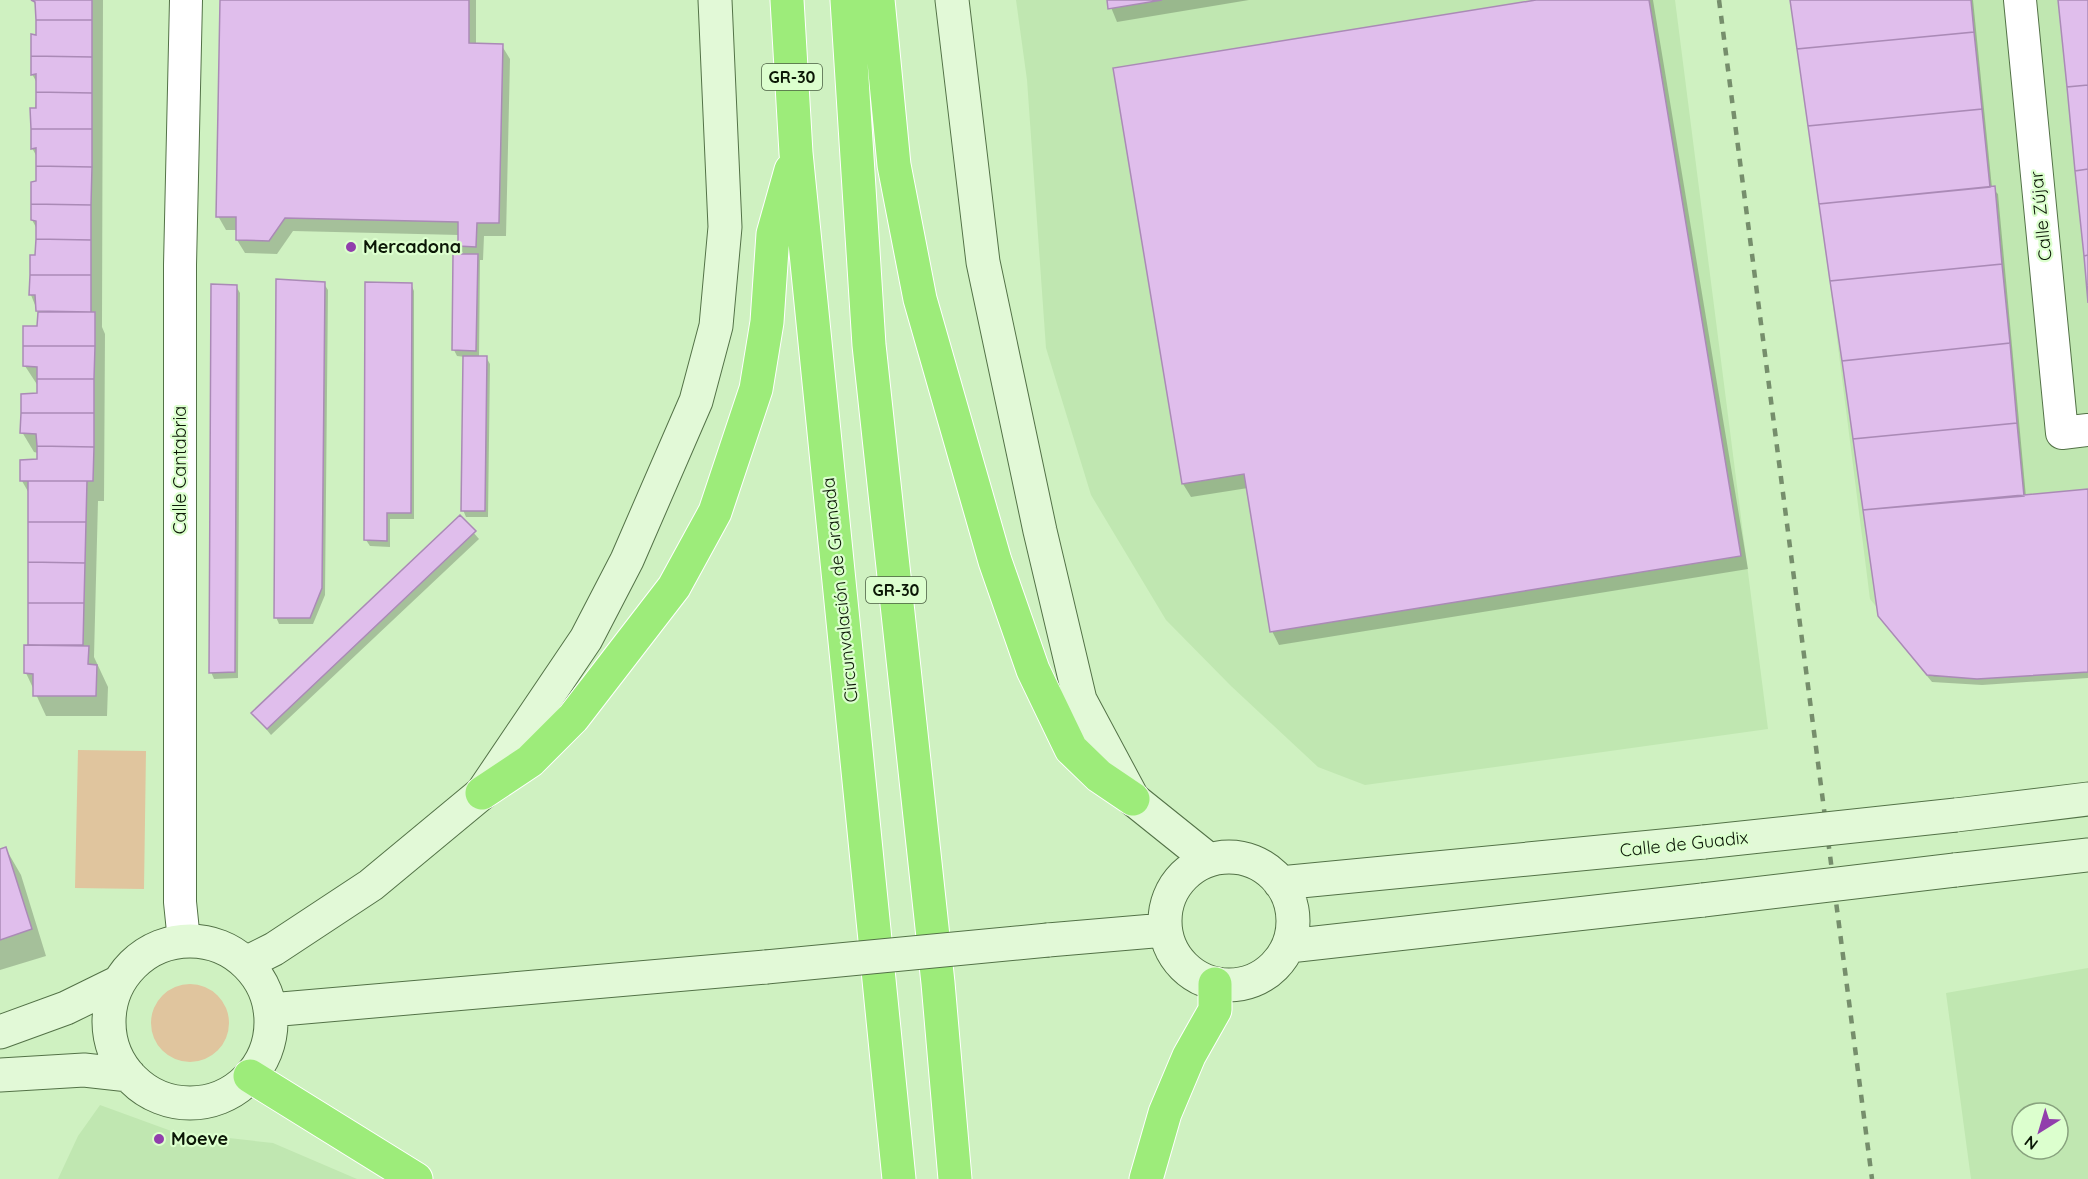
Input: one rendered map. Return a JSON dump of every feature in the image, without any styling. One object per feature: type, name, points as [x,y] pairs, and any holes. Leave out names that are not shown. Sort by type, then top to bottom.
[{"type":"highway","name":"Circunvalación de Granada","points":[[787,0],[796,153],[899,1179]]},
{"type":"highway","name":"GR-30","points":[[847,0],[869,345],[937,972],[955,1179]]},
{"type":"highway","points":[[878,0],[894,165],[920,299],[995,561],[1033,670],[1071,749],[1099,776],[1133,799]]},
{"type":"highway","points":[[482,793],[530,761],[573,718],[674,587],[715,512],[756,389],[767,322],[773,234],[796,153]]},
{"type":"highway","points":[[1146,1179],[1165,1113],[1190,1056],[1215,1010],[1215,984]]},
{"type":"highway","points":[[250,1076],[416,1179]]},
{"type":"street","name":"Calle Cantabria","points":[[184,940],[180,902],[180,265],[186,0]]},
{"type":"street","points":[[246,963],[274,949],[372,885],[482,793],[585,639],[627,560],[696,402],[716,326],[725,228],[715,0]]},
{"type":"street","points":[[952,0],[983,262],[1040,531],[1080,700],[1133,799],[1209,860]]},
{"type":"street","name":"Calle Zújar","points":[[2020,0],[2075,432]]},
{"type":"street","name":"Calle de Guadix","points":[[1280,883],[1704,842],[2088,799]]},
{"type":"street","points":[[1289,946],[2088,855]]},
{"type":"street","points":[[1229,857],[1248,860],[1266,869],[1280,883],[1291,903],[1294,924],[1289,946],[1280,962],[1258,978],[1233,986],[1215,984],[1197,976],[1182,964],[1171,948],[1166,930],[1165,912],[1170,895],[1186,874],[1209,860],[1229,857]]},
{"type":"street","points":[[270,1010],[1166,930]]},
{"type":"street","points":[[184,940],[207,942],[228,950],[246,963],[262,985],[270,1010],[271,1033],[264,1056],[250,1076],[226,1095],[203,1102],[163,1098],[150,1092],[129,1075],[114,1051],[109,1030],[110,1005],[118,982],[137,960],[160,946],[184,940]]},
{"type":"street","points":[[0,1032],[66,1008],[118,982]]},
{"type":"street","points":[[0,1075],[84,1070],[129,1075]]},
{"type":"shaded area","points":[[1016,0],[1675,0],[1768,729],[1365,785],[1318,767],[1231,686],[1166,620],[1091,495],[1046,348],[1027,80]]},
{"type":"shaded area","points":[[1794,0],[2088,0],[2088,668],[1934,677],[1870,599]]},
{"type":"shaded area","points":[[78,750],[146,751],[144,889],[75,888]]},
{"type":"shaded area","points":[[2088,968],[2088,1179],[1971,1179],[1946,993]]},
{"type":"shaded area","points":[[182,984],[198,984],[212,990],[223,1001],[229,1015],[229,1031],[223,1045],[212,1056],[198,1062],[182,1062],[168,1056],[157,1045],[151,1031],[151,1015],[157,1001],[168,990]]},
{"type":"shaded area","name":"Moeve","points":[[100,1105],[174,1132],[273,1143],[357,1179],[58,1179],[78,1136]]},
{"type":"building","points":[[31,0],[92,0],[92,20],[36,20],[35,2]]},
{"type":"building","points":[[220,0],[469,0],[469,43],[503,44],[499,223],[477,223],[476,247],[458,246],[458,222],[285,218],[269,241],[236,240],[236,217],[216,217]]},
{"type":"building","points":[[1107,0],[1162,0],[1108,9]]},
{"type":"building","points":[[1536,0],[1649,0],[1741,556],[1270,632],[1244,474],[1182,484],[1113,68]]},
{"type":"building","points":[[1790,0],[1971,0],[1974,32],[1797,49]]},
{"type":"building","points":[[2058,0],[2088,0],[2088,85],[2067,87]]},
{"type":"building","points":[[36,20],[92,20],[92,57],[31,56],[31,34],[36,35]]},
{"type":"building","points":[[1974,32],[1982,109],[1808,126],[1797,49]]},
{"type":"building","points":[[31,56],[92,57],[92,93],[36,92],[36,74],[31,75]]},
{"type":"building","points":[[2088,85],[2088,169],[2075,171],[2067,87]]},
{"type":"building","points":[[36,92],[92,93],[92,129],[31,129],[30,108],[36,108]]},
{"type":"building","points":[[1982,109],[1990,187],[1819,204],[1808,126]]},
{"type":"building","points":[[31,129],[92,129],[92,167],[36,166],[36,148],[31,149]]},
{"type":"building","points":[[36,166],[92,167],[91,205],[31,204],[31,182],[36,181]]},
{"type":"building","points":[[2088,169],[2088,255],[2084,256],[2075,171]]},
{"type":"building","points":[[1995,186],[2002,264],[1830,281],[1819,204]]},
{"type":"building","points":[[31,204],[91,205],[91,240],[36,239],[36,221],[31,220]]},
{"type":"building","points":[[36,239],[91,240],[91,275],[30,275],[30,255],[35,255]]},
{"type":"building","points":[[453,254],[478,254],[476,351],[452,350]]},
{"type":"building","points":[[2088,255],[2088,303],[2084,256]]},
{"type":"building","points":[[2002,264],[2010,343],[1842,361],[1830,281]]},
{"type":"building","points":[[30,275],[91,275],[91,312],[36,311],[35,295],[29,295]]},
{"type":"building","points":[[276,279],[325,282],[322,588],[310,618],[274,618]]},
{"type":"building","points":[[365,282],[412,283],[411,513],[387,513],[387,541],[364,540]]},
{"type":"building","points":[[211,284],[237,285],[235,672],[209,673]]},
{"type":"building","points":[[38,312],[95,312],[95,346],[23,346],[23,326],[37,326]]},
{"type":"building","points":[[2010,343],[2017,423],[1853,439],[1842,361]]},
{"type":"building","points":[[23,346],[95,346],[94,379],[37,379],[37,367],[23,366]]},
{"type":"building","points":[[463,356],[487,356],[485,511],[461,511]]},
{"type":"building","points":[[37,379],[94,379],[94,413],[21,413],[21,394],[37,393]]},
{"type":"building","points":[[21,413],[94,413],[94,447],[37,446],[36,434],[20,433]]},
{"type":"building","points":[[2017,423],[2024,496],[1863,510],[1853,439]]},
{"type":"building","points":[[37,446],[94,447],[93,481],[20,481],[20,460],[37,459]]},
{"type":"building","points":[[28,481],[87,481],[86,522],[28,522]]},
{"type":"building","points":[[2088,489],[2088,672],[1977,679],[1927,675],[1878,616],[1863,510]]},
{"type":"building","points":[[460,515],[476,531],[267,729],[251,713]]},
{"type":"building","points":[[28,522],[86,522],[85,563],[28,562]]},
{"type":"building","points":[[28,562],[85,563],[84,603],[28,603]]},
{"type":"building","points":[[28,603],[84,603],[83,645],[28,645]]},
{"type":"building","points":[[24,645],[89,646],[88,664],[97,665],[96,696],[33,696],[33,674],[24,673]]},
{"type":"building","points":[[6,847],[32,929],[0,940],[0,849]]},
{"type":"railway","points":[[1719,0],[1872,1179]]},
{"type":"place","name":"Mercadona","points":[[351,247]]},
{"type":"place","name":"Moeve","points":[[159,1139]]}]
